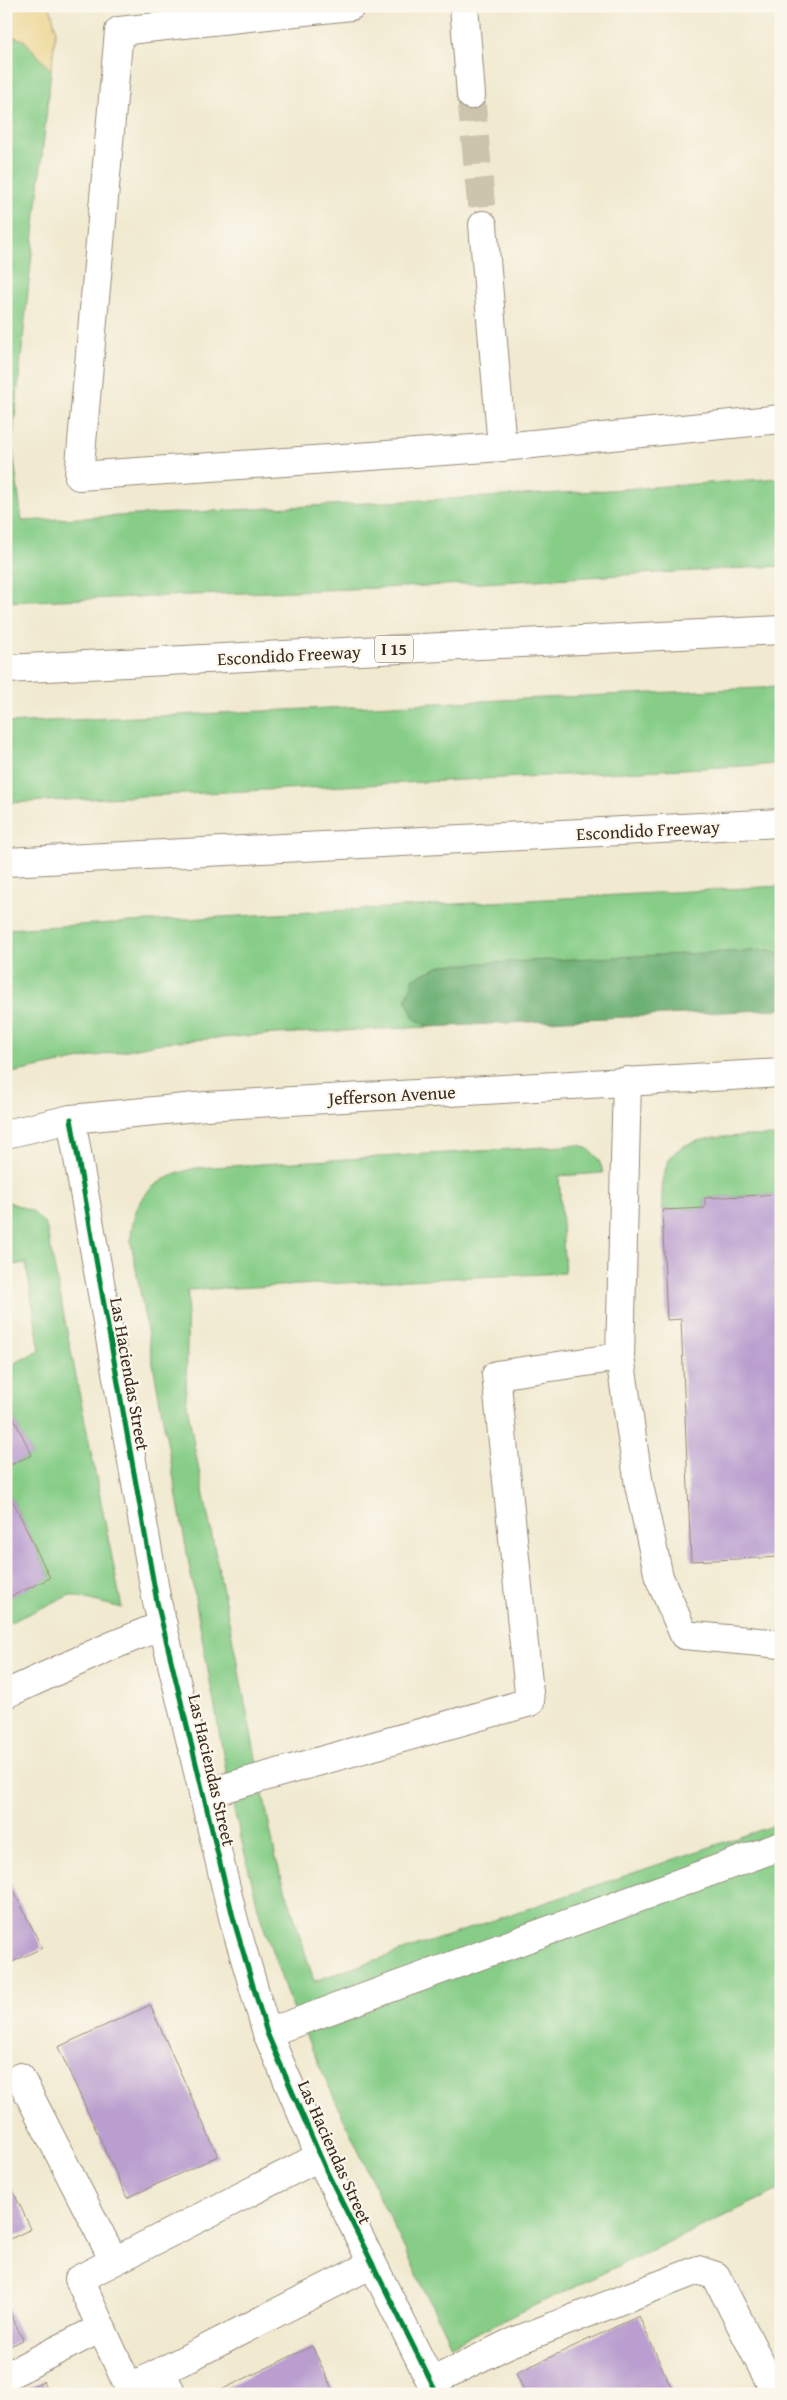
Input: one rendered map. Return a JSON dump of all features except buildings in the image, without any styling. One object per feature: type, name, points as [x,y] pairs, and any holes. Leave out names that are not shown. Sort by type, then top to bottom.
[{"type":"main road","points":[[351,6],[206,14],[119,30],[79,476],[502,447],[781,419]]},
{"type":"main road","points":[[464,6],[471,95]]},
{"type":"main road","points":[[483,225],[502,447]]},
{"type":"main road","name":"Escondido Freeway","points":[[6,669],[781,630]]},
{"type":"main road","name":"Escondido Freeway","points":[[6,862],[781,824]]},
{"type":"main road","name":"Jefferson Avenue","points":[[6,1134],[71,1119],[206,1106],[781,1073]]},
{"type":"main road","points":[[627,1081],[620,1357],[639,1485],[659,1577],[684,1635],[781,1644]]},
{"type":"main road","name":"Las Haciendas Street","points":[[71,1119],[157,1602],[234,1921],[267,2033],[327,2172],[434,2388]]},
{"type":"main road","points":[[203,1794],[530,1702],[496,1375],[620,1357]]},
{"type":"main road","points":[[6,1694],[109,1647],[163,1625]]},
{"type":"main road","points":[[267,2033],[781,1846]]},
{"type":"main road","points":[[20,2077],[114,2261]]},
{"type":"main road","points":[[321,2156],[79,2279],[129,2388],[166,2383],[372,2264]]},
{"type":"main road","points":[[434,2388],[508,2344],[698,2270],[716,2276],[776,2394]]},
{"type":"main road","points":[[6,2376],[101,2328]]},
{"type":"green space","points":[[6,34],[24,40],[51,70],[12,445],[22,521],[580,492],[781,478],[781,566],[428,586],[6,602]]},
{"type":"green space","points":[[781,687],[781,764],[6,803],[6,723]]},
{"type":"green space","points":[[781,886],[781,953],[769,950],[414,1018],[429,1027],[275,1034],[167,1042],[6,1074],[6,929]]},
{"type":"green space","points":[[769,950],[781,953],[781,1009],[429,1027],[414,1018],[406,1000],[414,978],[443,965]]},
{"type":"green space","points":[[738,1136],[781,1136],[781,1194],[705,1198],[705,1208],[662,1210],[665,1169],[671,1157],[680,1149],[706,1139]]},
{"type":"green space","points":[[580,1145],[596,1156],[603,1173],[559,1176],[565,1273],[188,1290],[186,1398],[195,1450],[276,1859],[314,1981],[781,1823],[781,2189],[451,2345],[380,2198],[288,1997],[261,1919],[231,1798],[131,1241],[132,1225],[141,1201],[148,1191],[168,1177],[196,1168]]},
{"type":"green space","points":[[6,1201],[32,1211],[46,1225],[122,1608],[70,1595],[6,1624],[6,1599],[50,1577],[6,1487],[6,1467],[32,1455],[6,1403],[6,1367],[40,1351],[26,1263],[6,1266]]},
{"type":"sand","points":[[6,6],[50,6],[56,30],[51,70],[24,40],[6,34]]},
{"type":"tunnel","points":[[471,95],[483,225]]},
{"type":"cycle path","points":[[71,1119],[157,1602],[234,1921],[267,2033],[327,2172],[437,2394]]}]
